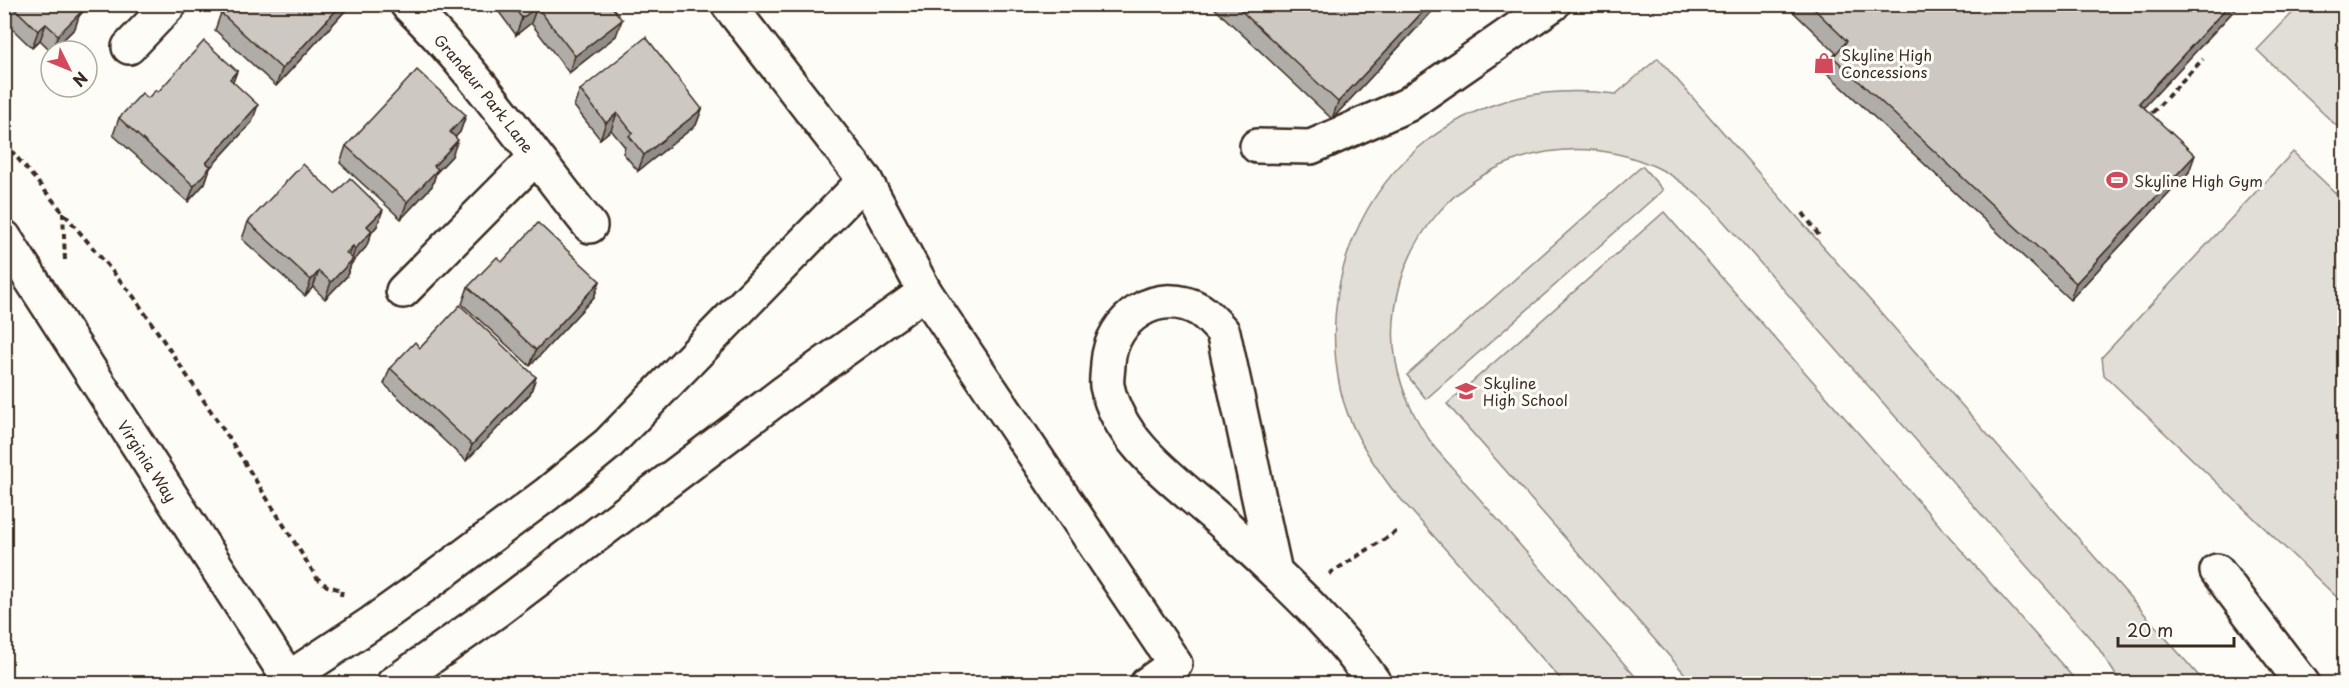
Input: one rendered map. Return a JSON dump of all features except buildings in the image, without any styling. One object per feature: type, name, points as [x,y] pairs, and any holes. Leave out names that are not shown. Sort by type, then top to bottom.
[{"type":"street","points":[[129,47],[170,4]]},
{"type":"street","name":"Grandeur Park Lane","points":[[407,4],[492,100],[590,226]]},
{"type":"street","points":[[728,4],[865,180],[925,292],[1175,664],[1147,684]]},
{"type":"street","points":[[1257,146],[1311,147],[1407,105],[1553,4]]},
{"type":"street","name":"Grandeur Park Lane","points":[[403,291],[535,158]]},
{"type":"street","points":[[290,681],[547,495],[608,444],[865,180]]},
{"type":"street","name":"Virginia Way","points":[[4,237],[290,681]]},
{"type":"street","points":[[393,684],[525,589],[785,392],[925,292]]},
{"type":"street","points":[[1275,572],[1248,458],[1223,332],[1199,310],[1183,304],[1167,303],[1136,312],[1124,322],[1109,350],[1107,384],[1120,423],[1155,465],[1192,495],[1303,598],[1356,657],[1375,684]]},
{"type":"street","points":[[2217,571],[2303,684]]},
{"type":"path","points":[[2152,113],[2203,60]]},
{"type":"path","points":[[4,142],[134,297],[229,438],[317,578],[327,586],[342,590],[341,596]]},
{"type":"path","points":[[1803,213],[1820,237]]},
{"type":"path","points":[[1326,576],[1399,530]]},
{"type":"shaded area","points":[[2300,5],[2344,5],[2344,133],[2257,50]]},
{"type":"shaded area","points":[[1658,58],[2205,683],[2121,683],[2097,646],[1711,207],[1664,171],[1617,154],[1577,149],[1538,154],[1502,166],[1469,185],[1440,211],[1417,243],[1401,281],[1395,311],[1394,342],[1396,362],[1406,397],[1435,448],[1641,683],[1564,683],[1392,489],[1368,453],[1348,415],[1340,388],[1335,341],[1338,295],[1349,251],[1367,210],[1393,174],[1425,142],[1464,118],[1508,100],[1535,94],[1589,92],[1616,94]]},
{"type":"shaded area","points":[[2293,152],[2344,201],[2344,604],[2104,375],[2102,357]]},
{"type":"shaded area","points":[[1642,166],[1663,190],[1426,399],[1407,375]]},
{"type":"shaded area","points":[[1664,212],[2078,683],[1693,683],[1447,404]]},
{"type":"place","name":"Skyline High Concessions","points":[[1824,63]]},
{"type":"place","name":"Skyline High Gym","points":[[2117,180]]},
{"type":"place","name":"Skyline High School","points":[[1466,391]]}]
